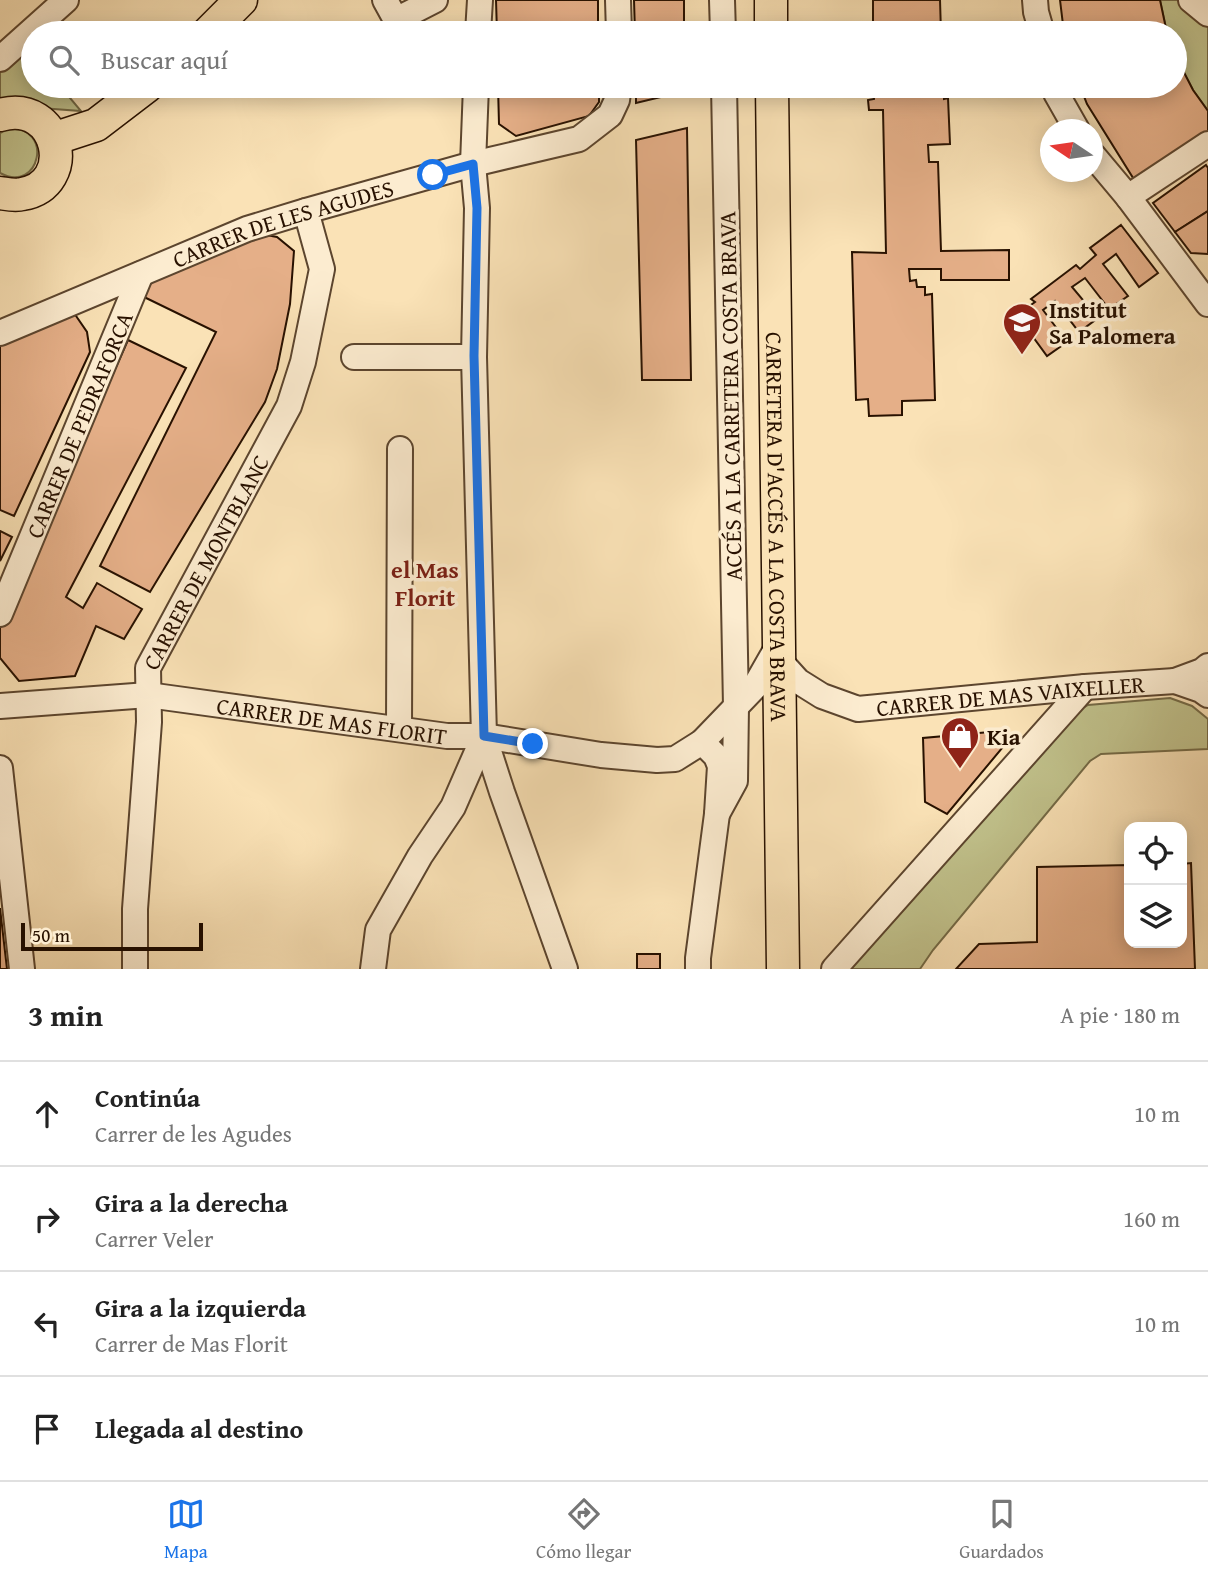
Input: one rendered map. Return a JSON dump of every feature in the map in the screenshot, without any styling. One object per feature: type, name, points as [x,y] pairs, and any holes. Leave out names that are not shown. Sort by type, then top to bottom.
[{"type":"main road","points":[[220,21],[242,0]]},
{"type":"main road","points":[[771,0],[771,21]]},
{"type":"main road","points":[[53,139],[96,125],[132,98]]},
{"type":"main road","name":"CARRETERA D'ACCÉS A LA COSTA BRAVA","points":[[772,98],[783,969]]},
{"type":"main road","points":[[0,115],[21,113],[42,122],[53,139],[56,159],[49,178],[41,186],[18,195],[0,193]]},
{"type":"street","points":[[43,21],[66,0]]},
{"type":"street","points":[[385,0],[396,20],[435,0]]},
{"type":"street","points":[[479,21],[480,0]]},
{"type":"street","points":[[618,0],[619,21]]},
{"type":"street","points":[[722,0],[723,21]]},
{"type":"street","points":[[1035,0],[1039,21]]},
{"type":"street","points":[[1191,0],[1208,14]]},
{"type":"street","points":[[0,59],[21,40]]},
{"type":"street","points":[[476,98],[473,164],[477,208],[474,356],[484,736],[565,969]]},
{"type":"street","name":"CARRER DE LES AGUDES","points":[[0,333],[247,229],[473,164],[579,139],[610,115],[617,98]]},
{"type":"street","name":"ACCÉS A LA CARRETERA COSTA BRAVA","points":[[717,814],[735,781],[736,706],[724,98]]},
{"type":"street","points":[[1059,98],[1071,119]]},
{"type":"street","points":[[1128,197],[1208,144]]},
{"type":"street","points":[[1103,166],[1128,197],[1199,273],[1208,304]]},
{"type":"street","name":"CARRER DE MONTBLANC","points":[[135,969],[135,909],[149,722],[148,668],[289,406],[303,362],[322,269],[306,211]]},
{"type":"street","name":"CARRER DE PEDRAFORCA","points":[[0,614],[141,274]]},
{"type":"street","points":[[354,357],[474,356]]},
{"type":"street","points":[[399,729],[400,449]]},
{"type":"street","name":"CARRER DE MAS FLORIT","points":[[0,706],[148,695],[447,736],[484,736],[601,755],[675,759],[702,743],[754,688],[778,653]]},
{"type":"street","name":"CARRER DE MAS VAIXELLER","points":[[778,653],[798,681],[822,696],[858,709],[1175,681],[1208,666]]},
{"type":"street","name":"CARRER DE MAS VAIXELLER","points":[[1175,681],[1208,695]]},
{"type":"street","points":[[834,969],[1085,687]]},
{"type":"street","points":[[373,969],[378,929],[420,856],[453,807],[484,736]]},
{"type":"street","points":[[698,969],[717,814],[720,766],[716,756],[702,743]]},
{"type":"street","points":[[0,768],[22,969]]},
{"type":"green space","points":[[1160,0],[1208,0],[1208,111],[1187,78],[1187,21],[1164,21]]},
{"type":"green space","points":[[21,48],[21,98],[70,98],[81,111],[0,105],[0,67]]},
{"type":"green space","points":[[8,129],[23,131],[32,137],[37,147],[33,168],[25,175],[14,177],[0,173],[0,133]]},
{"type":"green space","points":[[1170,698],[1192,706],[1208,719],[1208,749],[1101,754],[1090,761],[920,969],[848,969],[1060,722],[1088,705]]},
{"type":"building","points":[[496,0],[598,0],[598,21],[497,21]]},
{"type":"building","points":[[634,0],[684,0],[684,21],[635,21]]},
{"type":"building","points":[[873,0],[940,0],[941,21],[873,21]]},
{"type":"building","points":[[1060,0],[1160,0],[1164,21],[1063,21]]},
{"type":"building","points":[[1187,78],[1208,111],[1208,133],[1135,181],[1103,130],[1103,119],[1096,119],[1085,98],[1187,98]]},
{"type":"building","points":[[498,98],[599,98],[589,116],[516,136],[499,124]]},
{"type":"building","points":[[636,98],[657,98],[636,103]]},
{"type":"building","name":"Institut Sa Palomera","points":[[948,98],[950,144],[928,145],[929,162],[938,162],[941,251],[1009,250],[1009,280],[941,280],[941,269],[909,269],[910,281],[916,280],[917,287],[925,287],[925,295],[932,294],[935,400],[902,401],[902,415],[869,416],[868,399],[856,400],[852,252],[886,253],[883,110],[869,110],[868,100]]},
{"type":"building","points":[[687,128],[691,380],[642,380],[636,140]]},
{"type":"building","points":[[1206,165],[1208,211],[1175,232],[1153,203]]},
{"type":"building","points":[[1208,211],[1208,254],[1191,253],[1175,232]]},
{"type":"building","points":[[1121,225],[1158,273],[1139,287],[1116,254],[1103,264],[1128,296],[1109,309],[1085,278],[1072,287],[1098,318],[1079,332],[1055,301],[1043,310],[1067,342],[1047,356],[1017,315],[1035,302],[1031,299],[1076,265],[1080,269],[1096,255],[1090,248]]},
{"type":"building","points":[[261,234],[277,237],[294,251],[290,304],[277,369],[265,402],[150,592],[100,566],[216,332],[142,296],[156,274]]},
{"type":"building","points":[[74,313],[87,332],[90,352],[14,516],[0,510],[0,343]]},
{"type":"building","points":[[128,340],[186,368],[66,597],[83,608],[97,583],[142,609],[124,639],[96,626],[75,676],[19,681],[0,658],[0,628]]},
{"type":"building","points":[[0,531],[12,537],[0,561]]},
{"type":"building","points":[[1001,731],[1008,741],[947,814],[925,802],[923,738]]},
{"type":"building","points":[[1187,863],[1191,863],[1195,969],[956,969],[979,944],[1037,942],[1037,867],[1124,865],[1124,948],[1187,948]]},
{"type":"building","points":[[0,908],[7,969],[0,969]]},
{"type":"building","points":[[637,954],[660,954],[660,969],[637,969]]},
{"type":"place","name":"Institut Sa Palomera","points":[[1022,356]]},
{"type":"place","name":"Kia","points":[[960,770]]},
{"type":"district","name":"el Mas Florit","points":[[425,583]]},
{"type":"route","points":[[433,175],[473,164],[477,208],[474,356],[484,736],[533,744]]}]
